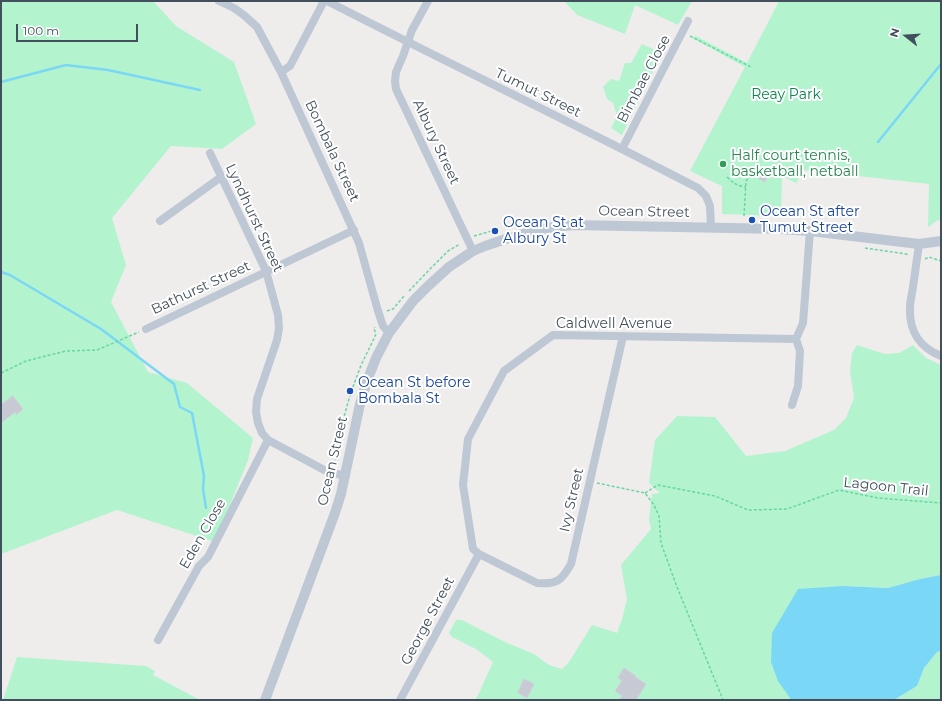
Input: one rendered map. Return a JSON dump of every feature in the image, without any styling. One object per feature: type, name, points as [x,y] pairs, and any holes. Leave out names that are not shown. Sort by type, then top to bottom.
[{"type":"street","name":"Bombala Street","points":[[219,1],[234,8],[257,27],[281,72],[354,230],[378,312],[389,333]]},
{"type":"street","points":[[281,72],[290,66],[324,1]]},
{"type":"street","name":"Tumut Street","points":[[328,1],[698,188],[706,196],[710,206],[710,227]]},
{"type":"street","name":"Albury Street","points":[[428,1],[412,30],[396,72],[396,89],[473,251]]},
{"type":"street","name":"Bimbae Close","points":[[622,149],[688,21]]},
{"type":"street","name":"Lyndhurst Street","points":[[210,153],[266,272],[278,315],[279,328],[277,340],[257,399],[256,412],[258,423],[262,433],[268,440]]},
{"type":"street","points":[[160,221],[221,177]]},
{"type":"street","name":"Ocean Street","points":[[265,700],[342,494],[360,404],[376,358],[389,333],[413,301],[449,267],[473,251],[485,246],[553,227],[573,225],[781,229],[919,244],[941,241]]},
{"type":"street","name":"Bathurst Street","points":[[146,329],[354,230]]},
{"type":"street","points":[[792,405],[798,386],[800,351],[796,339],[803,323],[810,231]]},
{"type":"street","points":[[919,244],[910,309],[911,323],[914,334],[922,344],[932,353],[941,356]]},
{"type":"street","name":"Caldwell Avenue","points":[[479,554],[473,549],[463,486],[468,439],[504,371],[552,335],[796,339]]},
{"type":"street","name":"Ivy Street","points":[[479,554],[537,583],[547,584],[556,582],[564,576],[571,564],[623,336]]},
{"type":"street","points":[[268,440],[328,472],[346,476]]},
{"type":"street","name":"Eden Close","points":[[158,640],[199,566],[208,556],[268,440]]},
{"type":"street","name":"George Street","points":[[400,700],[479,554]]},
{"type":"path","points":[[683,32],[751,67]]},
{"type":"path","points":[[744,216],[746,181],[752,174]]},
{"type":"path","points":[[727,176],[738,186],[746,187]]},
{"type":"path","points":[[921,259],[924,260],[929,257],[941,261]]},
{"type":"path","points":[[1,373],[26,361],[66,351],[97,350],[146,329]]},
{"type":"path","points":[[590,481],[645,493],[654,505],[659,516],[661,543],[677,587],[723,700]]},
{"type":"path","name":"Lagoon Trail","points":[[645,493],[658,485],[715,496],[748,510],[787,509],[839,490],[878,498],[941,503]]},
{"type":"green space","points":[[1,1],[153,1],[176,26],[234,62],[256,124],[222,149],[171,146],[112,218],[126,265],[111,302],[148,372],[187,383],[253,438],[248,460],[215,542],[117,510],[1,554]]},
{"type":"green space","points":[[564,1],[692,1],[678,25],[635,5],[625,34],[577,15]]},
{"type":"green space","name":"Reay Park","points":[[779,1],[941,1],[941,220],[938,220],[928,227],[929,184],[804,170],[796,183],[782,176],[781,216],[722,214],[722,186],[690,171],[745,67],[692,38],[696,36],[747,63]]},
{"type":"green space","points":[[642,44],[662,53],[622,135],[611,128],[617,116],[613,103],[607,99],[603,87],[611,79],[619,81],[625,63],[631,63]]},
{"type":"green space","points":[[857,345],[885,354],[899,353],[913,345],[926,358],[941,365],[941,575],[920,579],[889,588],[843,586],[790,698],[791,700],[475,700],[493,662],[476,649],[452,637],[449,633],[456,620],[462,620],[507,643],[534,654],[549,665],[562,669],[569,662],[592,625],[617,633],[627,599],[621,565],[651,529],[649,520],[652,494],[660,493],[649,483],[655,440],[677,416],[715,417],[746,456],[785,451],[834,430],[846,418],[854,398],[850,371],[852,353]]},
{"type":"green space","points":[[941,651],[941,700],[894,700],[917,686],[924,668],[937,652]]},
{"type":"green space","points":[[17,657],[146,666],[155,671],[153,675],[200,700],[3,700]]},
{"type":"water","points":[[941,575],[941,651],[937,652],[924,668],[917,686],[894,700],[791,700],[778,681],[771,662],[772,633],[798,589],[843,586],[888,588]]},
{"type":"building","points":[[756,168],[768,175],[765,182],[753,175]]},
{"type":"building","points":[[13,396],[23,409],[16,415],[15,412],[1,423],[1,405]]},
{"type":"building","points":[[624,668],[646,684],[636,700],[619,700],[622,696],[615,691],[622,681],[618,678]]},
{"type":"building","points":[[524,679],[534,684],[527,698],[518,693]]},
{"type":"waterway","points":[[878,142],[941,64]]},
{"type":"waterway","points":[[1,82],[66,65],[108,70],[200,90]]},
{"type":"waterway","points":[[1,272],[10,275],[101,329],[174,384],[180,407],[192,413],[204,476],[203,489],[206,508]]},
{"type":"place","name":"Half court tennis, basketball, netball","points":[[723,164]]},
{"type":"place","name":"Ocean St after Tumut Street","points":[[752,220]]},
{"type":"place","name":"Ocean St at Albury St","points":[[495,231]]},
{"type":"place","name":"Ocean St before Bombala St","points":[[350,391]]}]
